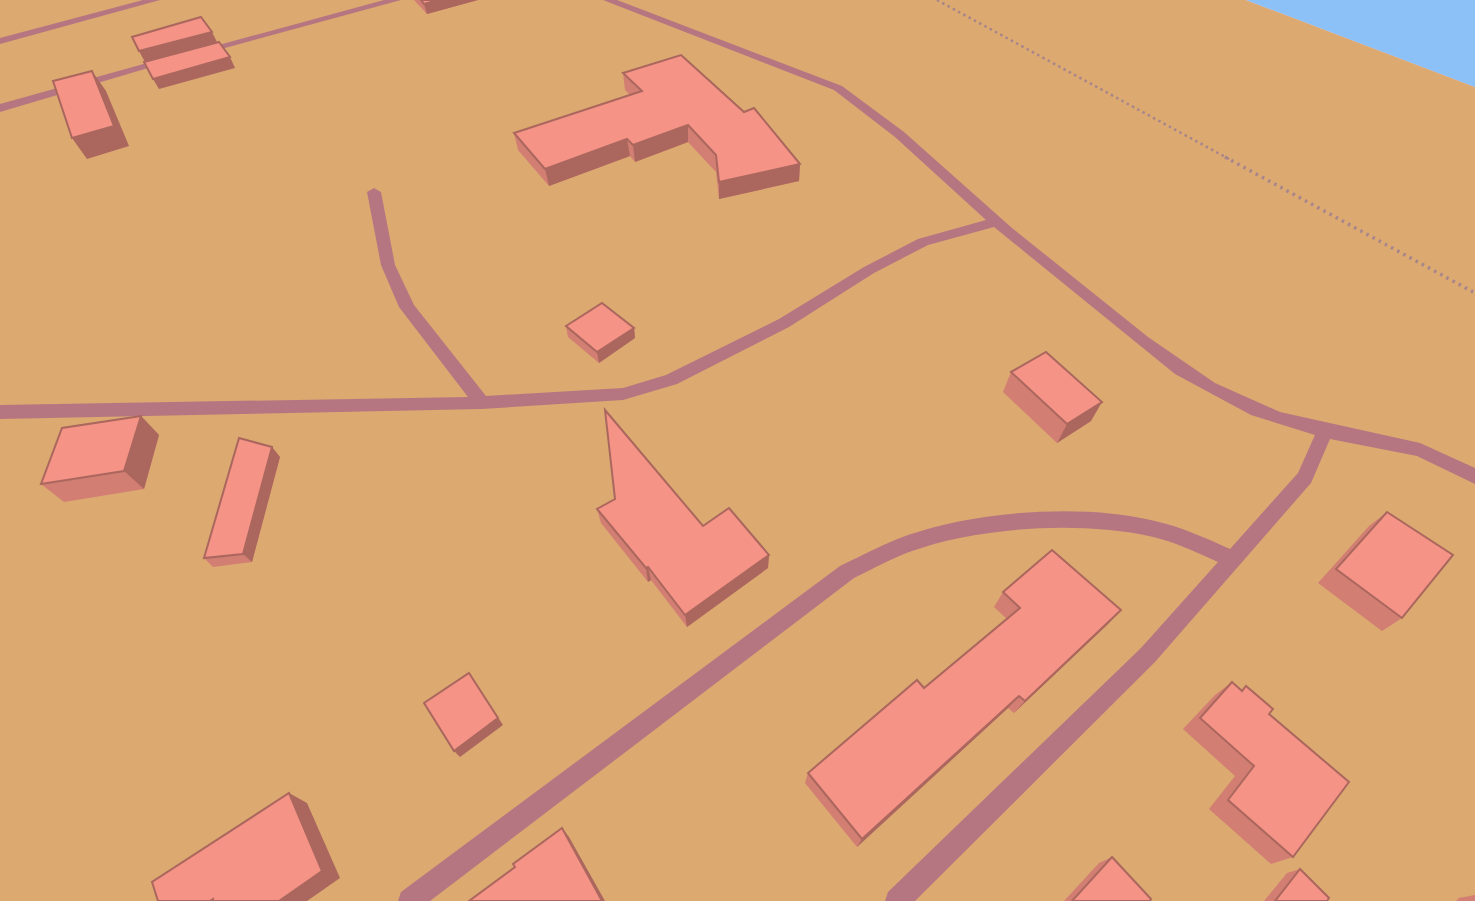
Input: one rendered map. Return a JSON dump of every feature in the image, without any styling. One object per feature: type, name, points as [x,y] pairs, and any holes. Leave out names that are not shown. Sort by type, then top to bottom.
[{"type":"lane","points":[[0,41],[155,0]]},
{"type":"lane","points":[[191,54],[396,0]]},
{"type":"lane","points":[[608,0],[838,88],[870,108],[903,134],[996,222],[1191,376],[1248,407],[1279,420],[1325,431],[1404,444],[1447,459],[1475,477]]},
{"type":"lane","points":[[0,108],[178,58]]},
{"type":"lane","points":[[374,192],[388,265],[407,307],[482,403]]},
{"type":"lane","points":[[0,412],[482,403],[623,394],[671,380],[784,323],[869,270],[923,242],[996,222]]},
{"type":"lane","points":[[897,901],[1148,655],[1305,478],[1325,431]]},
{"type":"lane","points":[[410,901],[847,572],[911,543],[972,528],[1107,521],[1149,527],[1192,541],[1232,559]]},
{"type":"path","points":[[937,0],[1475,293]]},
{"type":"shaded area","points":[[0,0],[1246,0],[1475,87],[1475,901],[0,901]]},
{"type":"water","points":[[1246,0],[1475,0],[1475,87]]},
{"type":"building","points":[[421,0],[438,0],[424,4]]},
{"type":"building","points":[[201,17],[212,32],[139,51],[132,37]]},
{"type":"building","points":[[219,42],[230,57],[153,79],[144,62]]},
{"type":"building","points":[[681,55],[744,112],[754,108],[800,164],[719,182],[716,155],[688,125],[633,145],[627,139],[545,169],[514,133],[642,91],[623,73]]},
{"type":"building","points":[[92,71],[114,126],[72,138],[53,81]]},
{"type":"building","points":[[602,303],[634,328],[597,352],[566,326]]},
{"type":"building","points":[[1046,352],[1102,402],[1067,424],[1011,372]]},
{"type":"building","points":[[605,410],[703,526],[729,508],[769,555],[685,615],[648,567],[646,568],[597,509],[615,499]]},
{"type":"building","points":[[141,416],[124,471],[41,484],[62,428]]},
{"type":"building","points":[[239,438],[272,447],[243,554],[204,558]]},
{"type":"building","points":[[1387,512],[1453,555],[1402,618],[1336,569]]},
{"type":"building","points":[[1052,550],[1121,610],[1025,701],[1019,696],[862,839],[808,773],[917,680],[924,688],[1020,608],[1003,592]]},
{"type":"building","points":[[469,673],[498,718],[454,751],[424,703]]},
{"type":"building","points":[[1232,682],[1242,691],[1246,686],[1273,709],[1269,714],[1349,782],[1293,857],[1228,800],[1254,766],[1200,718]]},
{"type":"building","points":[[289,793],[322,871],[279,901],[158,901],[152,882]]},
{"type":"building","points":[[562,828],[602,901],[469,901],[515,867],[513,864]]},
{"type":"building","points":[[1112,857],[1150,901],[1072,901]]},
{"type":"building","points":[[1300,869],[1329,898],[1327,901],[1275,901]]}]
